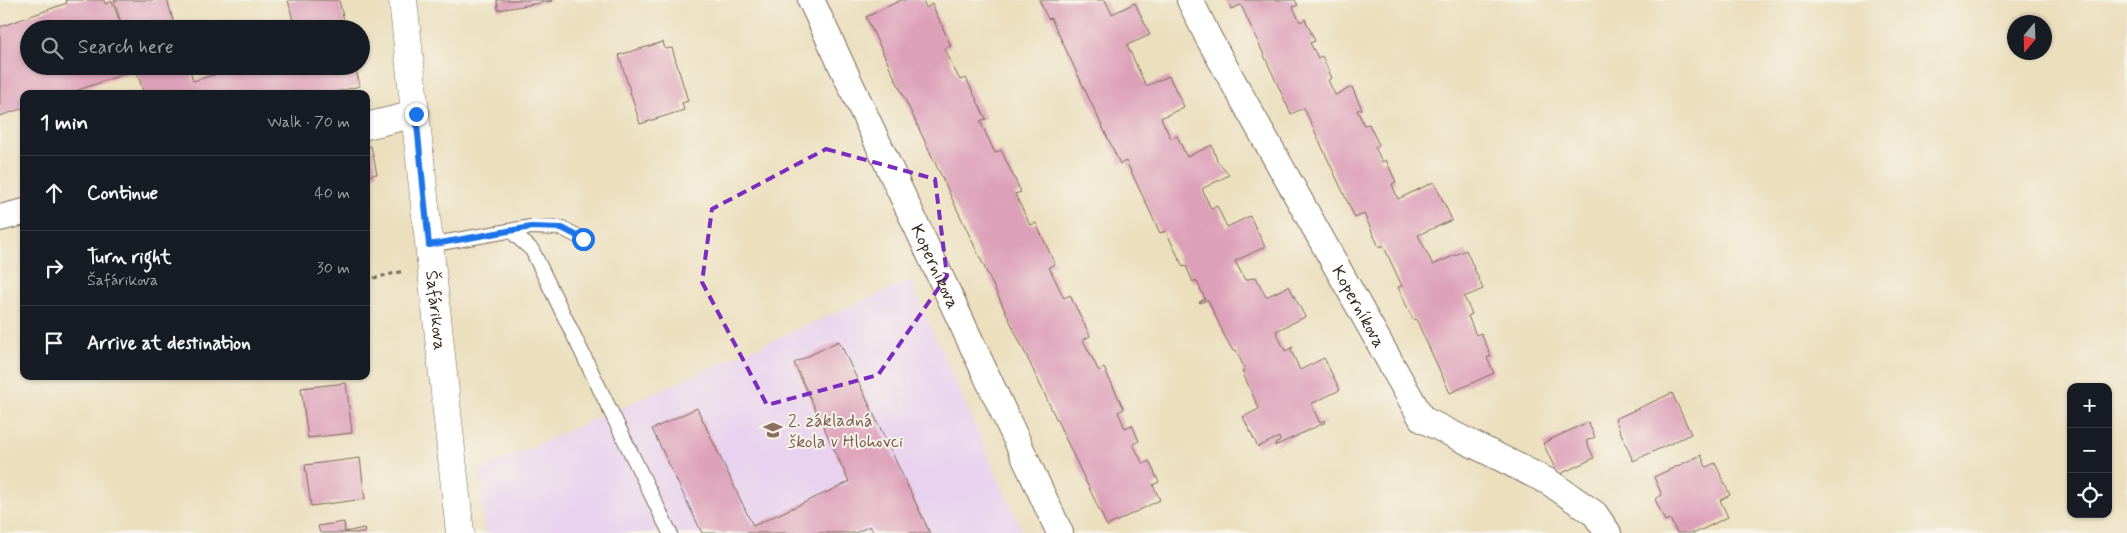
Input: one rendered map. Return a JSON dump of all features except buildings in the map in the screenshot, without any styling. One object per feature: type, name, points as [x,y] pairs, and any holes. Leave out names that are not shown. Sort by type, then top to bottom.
[{"type":"main road","name":"Šafárikova","points":[[403,0],[460,533]]},
{"type":"street","name":"Koperníkova","points":[[811,0],[1060,533]]},
{"type":"street","name":"Koperníkova","points":[[1190,0],[1208,37],[1422,419],[1548,482],[1595,514],[1608,533]]},
{"type":"street","points":[[370,125],[416,114]]},
{"type":"street","points":[[0,218],[20,213]]},
{"type":"lane","points":[[430,255],[531,227],[562,228],[583,239]]},
{"type":"lane","points":[[511,231],[532,250],[670,533]]},
{"type":"path","points":[[370,278],[430,255]]},
{"type":"highlighted area","points":[[826,149],[935,179],[947,276],[878,375],[767,405],[702,282],[712,209]]},
{"type":"shaded area","name":"2. základná škola v Hlohovci","points":[[910,280],[1023,533],[485,533],[480,470]]},
{"type":"place","name":"2. základná škola v Hlohovci","points":[[773,430]]},
{"type":"route","points":[[416,114],[429,245],[531,227],[562,228],[583,239]]}]
